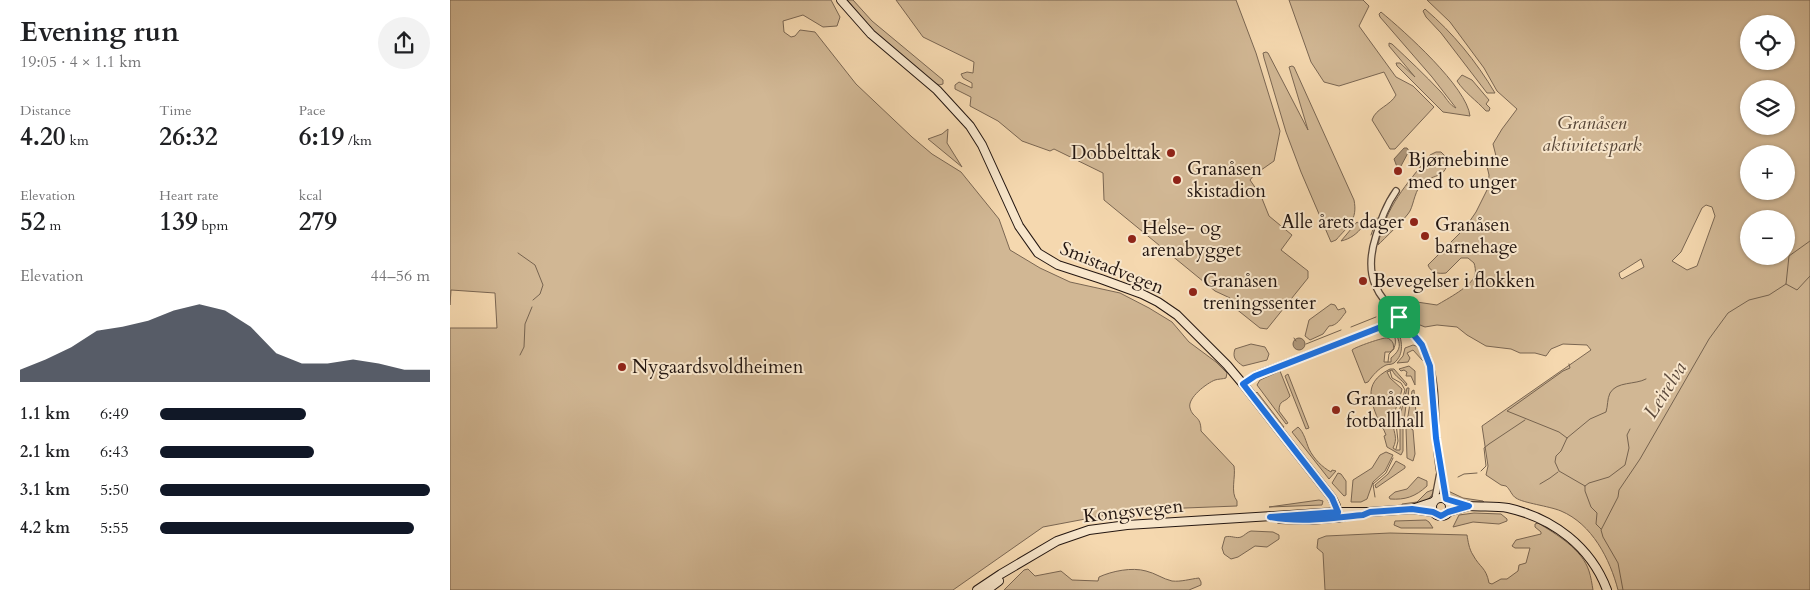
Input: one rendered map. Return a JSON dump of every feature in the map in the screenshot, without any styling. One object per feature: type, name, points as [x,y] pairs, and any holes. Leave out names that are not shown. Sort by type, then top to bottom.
[{"type":"main road","name":"Smistadvegen","points":[[841,0],[870,34],[937,90],[970,126],[982,145],[1019,226],[1038,253],[1058,265],[1124,286],[1164,305],[1178,315],[1243,384],[1332,498],[1338,515]]},
{"type":"main road","name":"Kongsvegen","points":[[1412,509],[1440,497],[1469,506],[1506,508],[1526,513],[1552,525],[1578,544],[1592,562],[1607,590]]},
{"type":"main road","points":[[1433,512],[1431,507],[1434,500]]},
{"type":"main road","points":[[1447,500],[1450,506],[1448,512]]},
{"type":"main road","name":"Kongsvegen","points":[[977,590],[1057,541],[1089,530],[1127,524],[1338,515],[1412,509],[1433,512],[1441,516],[1469,506]]},
{"type":"main road","name":"Kongsvegen","points":[[987,590],[1009,570]]},
{"type":"street","points":[[1396,191],[1386,206],[1381,220],[1372,250],[1370,265],[1373,283],[1377,291],[1422,345],[1430,366],[1440,471],[1447,500]]},
{"type":"street","points":[[1243,384],[1255,376],[1386,325],[1399,317]]},
{"type":"street","points":[[1434,500],[1440,471]]},
{"type":"green space","points":[[450,0],[831,0],[840,17],[837,26],[823,27],[803,15],[783,21],[784,32],[791,37],[795,36],[800,30],[815,32],[856,84],[932,154],[961,172],[999,219],[1010,250],[1040,268],[1070,282],[1120,293],[1149,308],[1172,322],[1189,342],[1216,362],[1227,373],[1226,378],[1216,380],[1198,391],[1190,404],[1190,408],[1200,422],[1201,431],[1234,466],[1234,493],[1237,506],[1133,510],[1043,527],[953,590],[450,590],[450,328],[497,328],[495,293],[451,290],[450,305]]},
{"type":"green space","points":[[847,0],[853,0],[872,21],[943,80],[943,84],[935,83],[871,29]]},
{"type":"green space","points":[[896,0],[1236,0],[1256,53],[1280,131],[1274,161],[1250,180],[1261,196],[1269,216],[1292,235],[1281,250],[1308,271],[1308,278],[1267,329],[1260,328],[1230,304],[1230,298],[1215,291],[1104,200],[1103,173],[1054,149],[1050,151],[1022,141],[998,121],[970,106],[971,97],[955,89],[955,85],[959,82],[972,88],[972,83],[963,78],[961,74],[973,73],[974,62],[923,37]]},
{"type":"green space","points":[[1289,0],[1363,0],[1369,6],[1359,26],[1396,77],[1413,86],[1434,107],[1395,149],[1390,149],[1372,120],[1396,95],[1384,72],[1339,86],[1324,82],[1311,62]]},
{"type":"green space","name":"Granåsen aktivitetspark","points":[[1427,0],[1810,0],[1810,590],[1618,590],[1605,555],[1582,524],[1561,511],[1519,500],[1506,486],[1501,485],[1486,475],[1488,466],[1482,426],[1591,350],[1587,345],[1563,344],[1551,349],[1546,356],[1486,346],[1457,327],[1437,325],[1425,327],[1420,325],[1403,309],[1402,303],[1410,301],[1437,305],[1459,292],[1473,279],[1475,266],[1468,258],[1461,258],[1446,273],[1435,272],[1428,265],[1465,228],[1476,212],[1488,188],[1489,175],[1486,162],[1496,156],[1493,144],[1517,109],[1497,91],[1484,68],[1450,22]],"holes":[[[1706,205],[1712,207],[1715,216],[1697,266],[1687,270],[1672,261],[1681,252],[1702,208]],[[1641,259],[1644,267],[1622,279],[1619,273]]]},
{"type":"green space","points":[[1425,9],[1463,48],[1495,93],[1487,93],[1441,33],[1426,17],[1423,11]]},
{"type":"green space","points":[[1381,12],[1447,75],[1466,104],[1470,116],[1443,112],[1397,66],[1396,63],[1400,63],[1415,77],[1389,46],[1389,43],[1416,67],[1456,108],[1380,17],[1379,14]]},
{"type":"green space","points":[[1266,52],[1308,130],[1289,67],[1294,67],[1354,200],[1355,213],[1351,222],[1336,240],[1331,242],[1286,132],[1264,58],[1263,53]]},
{"type":"green space","points":[[1462,75],[1472,80],[1489,100],[1486,104],[1490,108],[1489,111],[1486,111],[1457,81]]},
{"type":"green space","points":[[948,129],[947,143],[962,167],[928,139],[942,134]]},
{"type":"green space","points":[[1441,152],[1447,158],[1447,165],[1443,173],[1427,180],[1420,186],[1408,214],[1378,245],[1386,219],[1398,197],[1430,155]]},
{"type":"green space","points":[[1357,222],[1363,226],[1361,229],[1356,234],[1341,241]]},
{"type":"green space","points":[[1331,304],[1335,305],[1338,310],[1344,308],[1346,312],[1337,323],[1329,326],[1323,334],[1310,340],[1305,336],[1309,320]]},
{"type":"green space","points":[[1397,328],[1401,342],[1400,355],[1394,363],[1381,368],[1365,383],[1352,350],[1388,338],[1393,343],[1394,349],[1390,352],[1385,352],[1384,362],[1391,362],[1391,358],[1399,348],[1399,342],[1394,329]]},
{"type":"green space","points":[[1251,344],[1265,347],[1269,354],[1267,360],[1243,366],[1235,359],[1235,349]]},
{"type":"green space","points":[[1413,345],[1419,347],[1423,361],[1413,350],[1407,353],[1410,358],[1408,362],[1397,363],[1403,356],[1405,348]]},
{"type":"green space","points":[[1409,366],[1415,371],[1415,385],[1411,376],[1406,376],[1407,372],[1399,369]]},
{"type":"green space","points":[[1390,369],[1394,369],[1407,384],[1406,386],[1392,370],[1387,372],[1390,378],[1402,389],[1393,420],[1395,439],[1393,448],[1396,450],[1400,450],[1400,416],[1407,388],[1409,388],[1408,398],[1405,398],[1404,404],[1406,405],[1403,451],[1401,455],[1387,447],[1384,436],[1386,435],[1372,403],[1371,395],[1375,381]]},
{"type":"green space","points":[[1280,371],[1290,396],[1279,407],[1279,411],[1288,423],[1286,424],[1257,385],[1260,380]]},
{"type":"green space","points":[[1288,374],[1309,428],[1306,429],[1285,376]]},
{"type":"green space","points":[[1414,390],[1416,413],[1413,423],[1409,425],[1407,422],[1412,391]]},
{"type":"green space","points":[[1257,392],[1284,427],[1282,428],[1255,394]]},
{"type":"green space","points":[[1298,427],[1305,437],[1309,449],[1321,465],[1331,472],[1332,470],[1336,471],[1329,479],[1292,432]]},
{"type":"green space","points":[[1409,427],[1413,430],[1415,454],[1413,461],[1407,458],[1406,428]]},
{"type":"green space","points":[[1386,452],[1393,455],[1385,471],[1373,482],[1367,499],[1361,502],[1351,502],[1353,480],[1372,468],[1380,455]]},
{"type":"green space","points":[[1396,461],[1405,466],[1405,468],[1376,488],[1375,485],[1388,474]]},
{"type":"green space","points":[[1338,473],[1346,481],[1346,495],[1344,496],[1332,483]]},
{"type":"green space","points":[[1418,477],[1427,481],[1427,486],[1423,490],[1410,497],[1390,499],[1389,497],[1395,492],[1407,489]]},
{"type":"green space","points":[[1435,489],[1433,494],[1426,500],[1402,507],[1402,504],[1417,502],[1427,492]]},
{"type":"green space","points":[[1446,490],[1463,498],[1484,502],[1468,503],[1451,498]]},
{"type":"green space","points":[[1323,501],[1322,505],[1269,507]]},
{"type":"green space","points":[[1474,513],[1501,514],[1507,521],[1499,524],[1473,522],[1453,527],[1459,515]]},
{"type":"green space","points":[[1426,520],[1433,528],[1401,528],[1394,525],[1395,521]]},
{"type":"green space","points":[[1538,523],[1568,543],[1581,556],[1589,571],[1593,590],[1325,590],[1323,553],[1317,548],[1318,539],[1326,536],[1390,533],[1467,535],[1472,553],[1488,578],[1489,583],[1492,584],[1501,579],[1507,579],[1518,571],[1519,565],[1526,563],[1530,548],[1515,548],[1512,546],[1516,540],[1541,534],[1535,527],[1535,524]]},
{"type":"green space","points":[[1251,531],[1273,532],[1279,535],[1279,539],[1267,547],[1255,546],[1238,557],[1231,559],[1224,554],[1222,548],[1225,537],[1239,537]]},
{"type":"green space","points":[[1028,569],[1035,576],[1061,571],[1072,580],[1098,581],[1099,577],[1110,573],[1122,570],[1140,570],[1172,581],[1199,578],[1201,585],[1189,590],[1004,590],[1024,570]]},
{"type":"shaded area","points":[[1404,148],[1407,148],[1409,151],[1401,166],[1397,167],[1394,159]]},
{"type":"shaded area","points":[[1299,338],[1305,344],[1299,350],[1293,344]]},
{"type":"waterway","points":[[1371,235],[1377,218]]},
{"type":"waterway","name":"Leirelva","points":[[1623,590],[1618,563],[1601,530],[1618,497],[1619,490],[1640,459],[1709,339],[1728,313],[1749,300],[1769,295],[1786,284],[1789,256],[1810,241]]},
{"type":"waterway","points":[[518,253],[535,265],[543,285],[540,294],[533,300]]},
{"type":"waterway","points":[[1786,284],[1797,290],[1810,276]]},
{"type":"waterway","points":[[520,355],[524,347],[525,324],[532,307]]},
{"type":"waterway","points":[[1351,327],[1376,317]]},
{"type":"waterway","points":[[1388,362],[1389,354],[1394,349],[1395,343],[1392,329]]},
{"type":"waterway","points":[[1306,344],[1341,330]]},
{"type":"waterway","points":[[1567,438],[1559,432],[1507,411],[1570,368],[1569,364]]},
{"type":"waterway","points":[[1390,371],[1392,378],[1401,383],[1405,390],[1396,423],[1398,441],[1396,449]]},
{"type":"waterway","points":[[1601,529],[1596,524],[1597,513],[1591,507],[1585,486],[1559,471],[1555,462],[1556,456],[1561,451],[1567,438],[1590,419],[1606,412],[1609,395],[1613,389],[1646,379]]},
{"type":"waterway","points":[[1481,471],[1486,466],[1484,448],[1525,420]]},
{"type":"waterway","points":[[1585,486],[1609,477],[1625,465],[1629,448],[1627,435],[1630,429]]},
{"type":"waterway","points":[[1375,497],[1373,484],[1386,473],[1393,458]]},
{"type":"waterway","points":[[1540,484],[1558,472]]},
{"type":"waterway","points":[[1458,477],[1464,474],[1477,473]]},
{"type":"place","name":"Dobbelttak","points":[[1171,153]]},
{"type":"place","name":"Bjørnebinne med to unger","points":[[1398,171]]},
{"type":"place","name":"Granåsen skistadion","points":[[1177,180]]},
{"type":"place","name":"Alle årets dager","points":[[1414,222]]},
{"type":"place","name":"Granåsen barnehage","points":[[1425,236]]},
{"type":"place","name":"Helse- og arenabygget","points":[[1132,239]]},
{"type":"place","name":"Bevegelser i flokken","points":[[1363,281]]},
{"type":"place","name":"Granåsen treningssenter","points":[[1193,292]]},
{"type":"place","name":"Nygaardsvoldheimen","points":[[622,367]]},
{"type":"place","name":"Granåsen fotballhall","points":[[1336,410]]},
{"type":"route","points":[[1399,317],[1422,345],[1430,366],[1434,395],[1436,438],[1446,499],[1469,506],[1441,516],[1433,512],[1412,509],[1370,512],[1363,515],[1329,519],[1284,520],[1270,517],[1338,512],[1332,498],[1243,384],[1255,376],[1386,325],[1399,317]]}]
